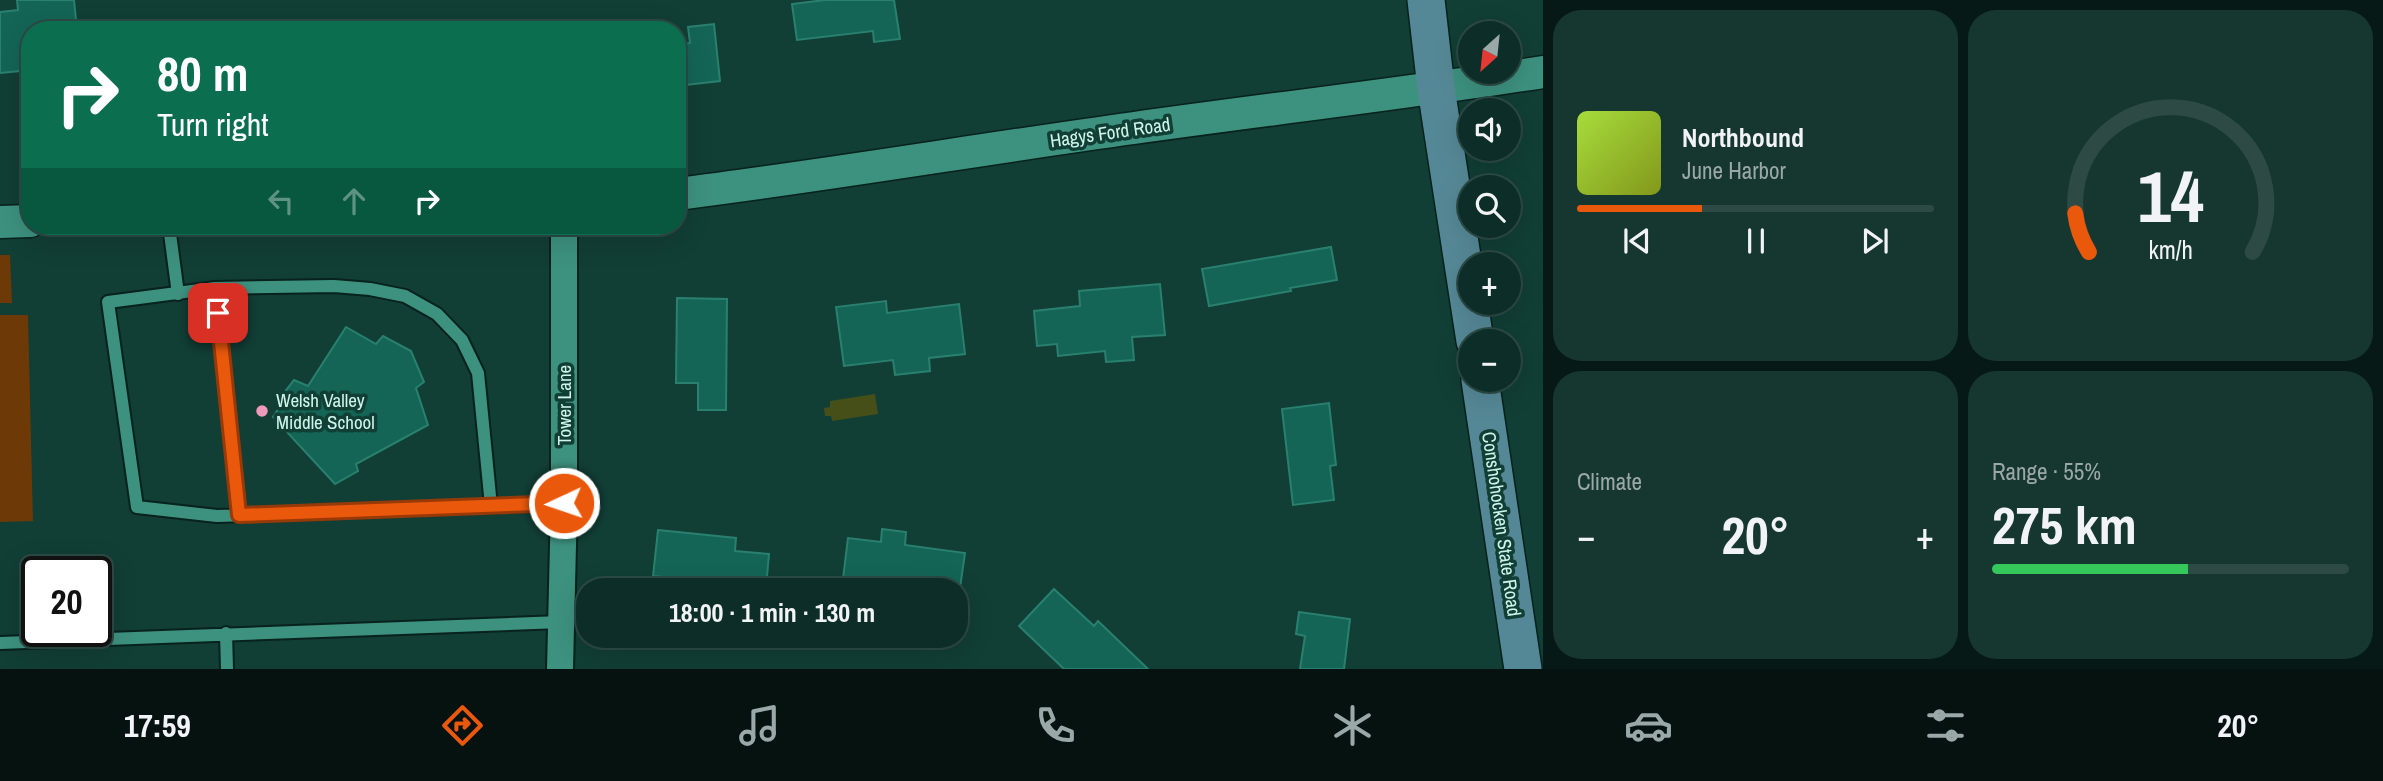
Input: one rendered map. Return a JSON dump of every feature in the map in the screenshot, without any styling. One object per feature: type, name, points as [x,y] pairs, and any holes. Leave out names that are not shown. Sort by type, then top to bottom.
[{"type":"main road","points":[[1426,0],[1436,88],[1473,329]]},
{"type":"main road","name":"Conshohocken State Road","points":[[1482,392],[1523,669]]},
{"type":"street","name":"Hagys Ford Road","points":[[686,193],[1543,72]]},
{"type":"street","points":[[0,222],[21,221]]},
{"type":"street","name":"Tower Lane","points":[[560,669],[564,503],[564,235]]},
{"type":"lane","points":[[170,235],[178,294]]},
{"type":"lane","points":[[491,506],[478,373],[462,340],[437,314],[405,296],[334,286],[215,288],[108,302],[137,508],[216,516],[491,506],[564,503]]},
{"type":"lane","points":[[215,288],[239,515]]},
{"type":"lane","points":[[0,643],[561,622]]},
{"type":"lane","points":[[226,633],[227,669]]},
{"type":"shaded area","points":[[0,255],[10,255],[12,303],[0,303]]},
{"type":"shaded area","points":[[0,315],[28,315],[33,521],[0,522]]},
{"type":"shaded area","points":[[875,394],[878,414],[832,421],[831,416],[825,416],[824,408],[830,407],[830,401]]},
{"type":"building","points":[[17,0],[74,0],[76,21],[21,21],[21,71],[0,73],[0,12],[18,10]]},
{"type":"building","points":[[825,0],[894,0],[900,39],[874,42],[873,31],[797,40],[792,4]]},
{"type":"building","points":[[714,24],[720,81],[686,85],[686,44],[690,43],[688,27]]},
{"type":"building","points":[[1331,247],[1337,280],[1209,306],[1202,269]]},
{"type":"building","points":[[1160,284],[1165,335],[1132,337],[1134,360],[1106,362],[1105,351],[1058,356],[1057,344],[1037,346],[1034,311],[1080,306],[1079,291]]},
{"type":"building","points":[[677,298],[727,299],[726,410],[698,410],[698,383],[676,383]]},
{"type":"building","points":[[886,301],[887,313],[959,304],[965,354],[929,358],[930,371],[895,375],[893,360],[844,366],[836,307]]},
{"type":"building","points":[[346,327],[376,344],[383,336],[411,351],[424,382],[416,388],[428,425],[356,464],[358,471],[335,484],[273,417],[284,400],[280,398],[294,380],[308,386]]},
{"type":"building","points":[[1329,403],[1336,465],[1330,466],[1334,500],[1293,505],[1282,409]]},
{"type":"building","points":[[882,529],[906,532],[905,545],[965,553],[961,578],[843,578],[848,538],[881,542]]},
{"type":"building","points":[[658,530],[736,538],[735,551],[769,554],[767,578],[653,576]]},
{"type":"building","points":[[1054,589],[1094,626],[1098,621],[1148,669],[1064,669],[1019,626]]},
{"type":"building","points":[[1299,612],[1350,619],[1344,669],[1300,669],[1305,636],[1296,634]]},
{"type":"place","name":"Welsh Valley Middle School","points":[[262,411]]},
{"type":"route","points":[[218,313],[239,515],[564,503]]}]
